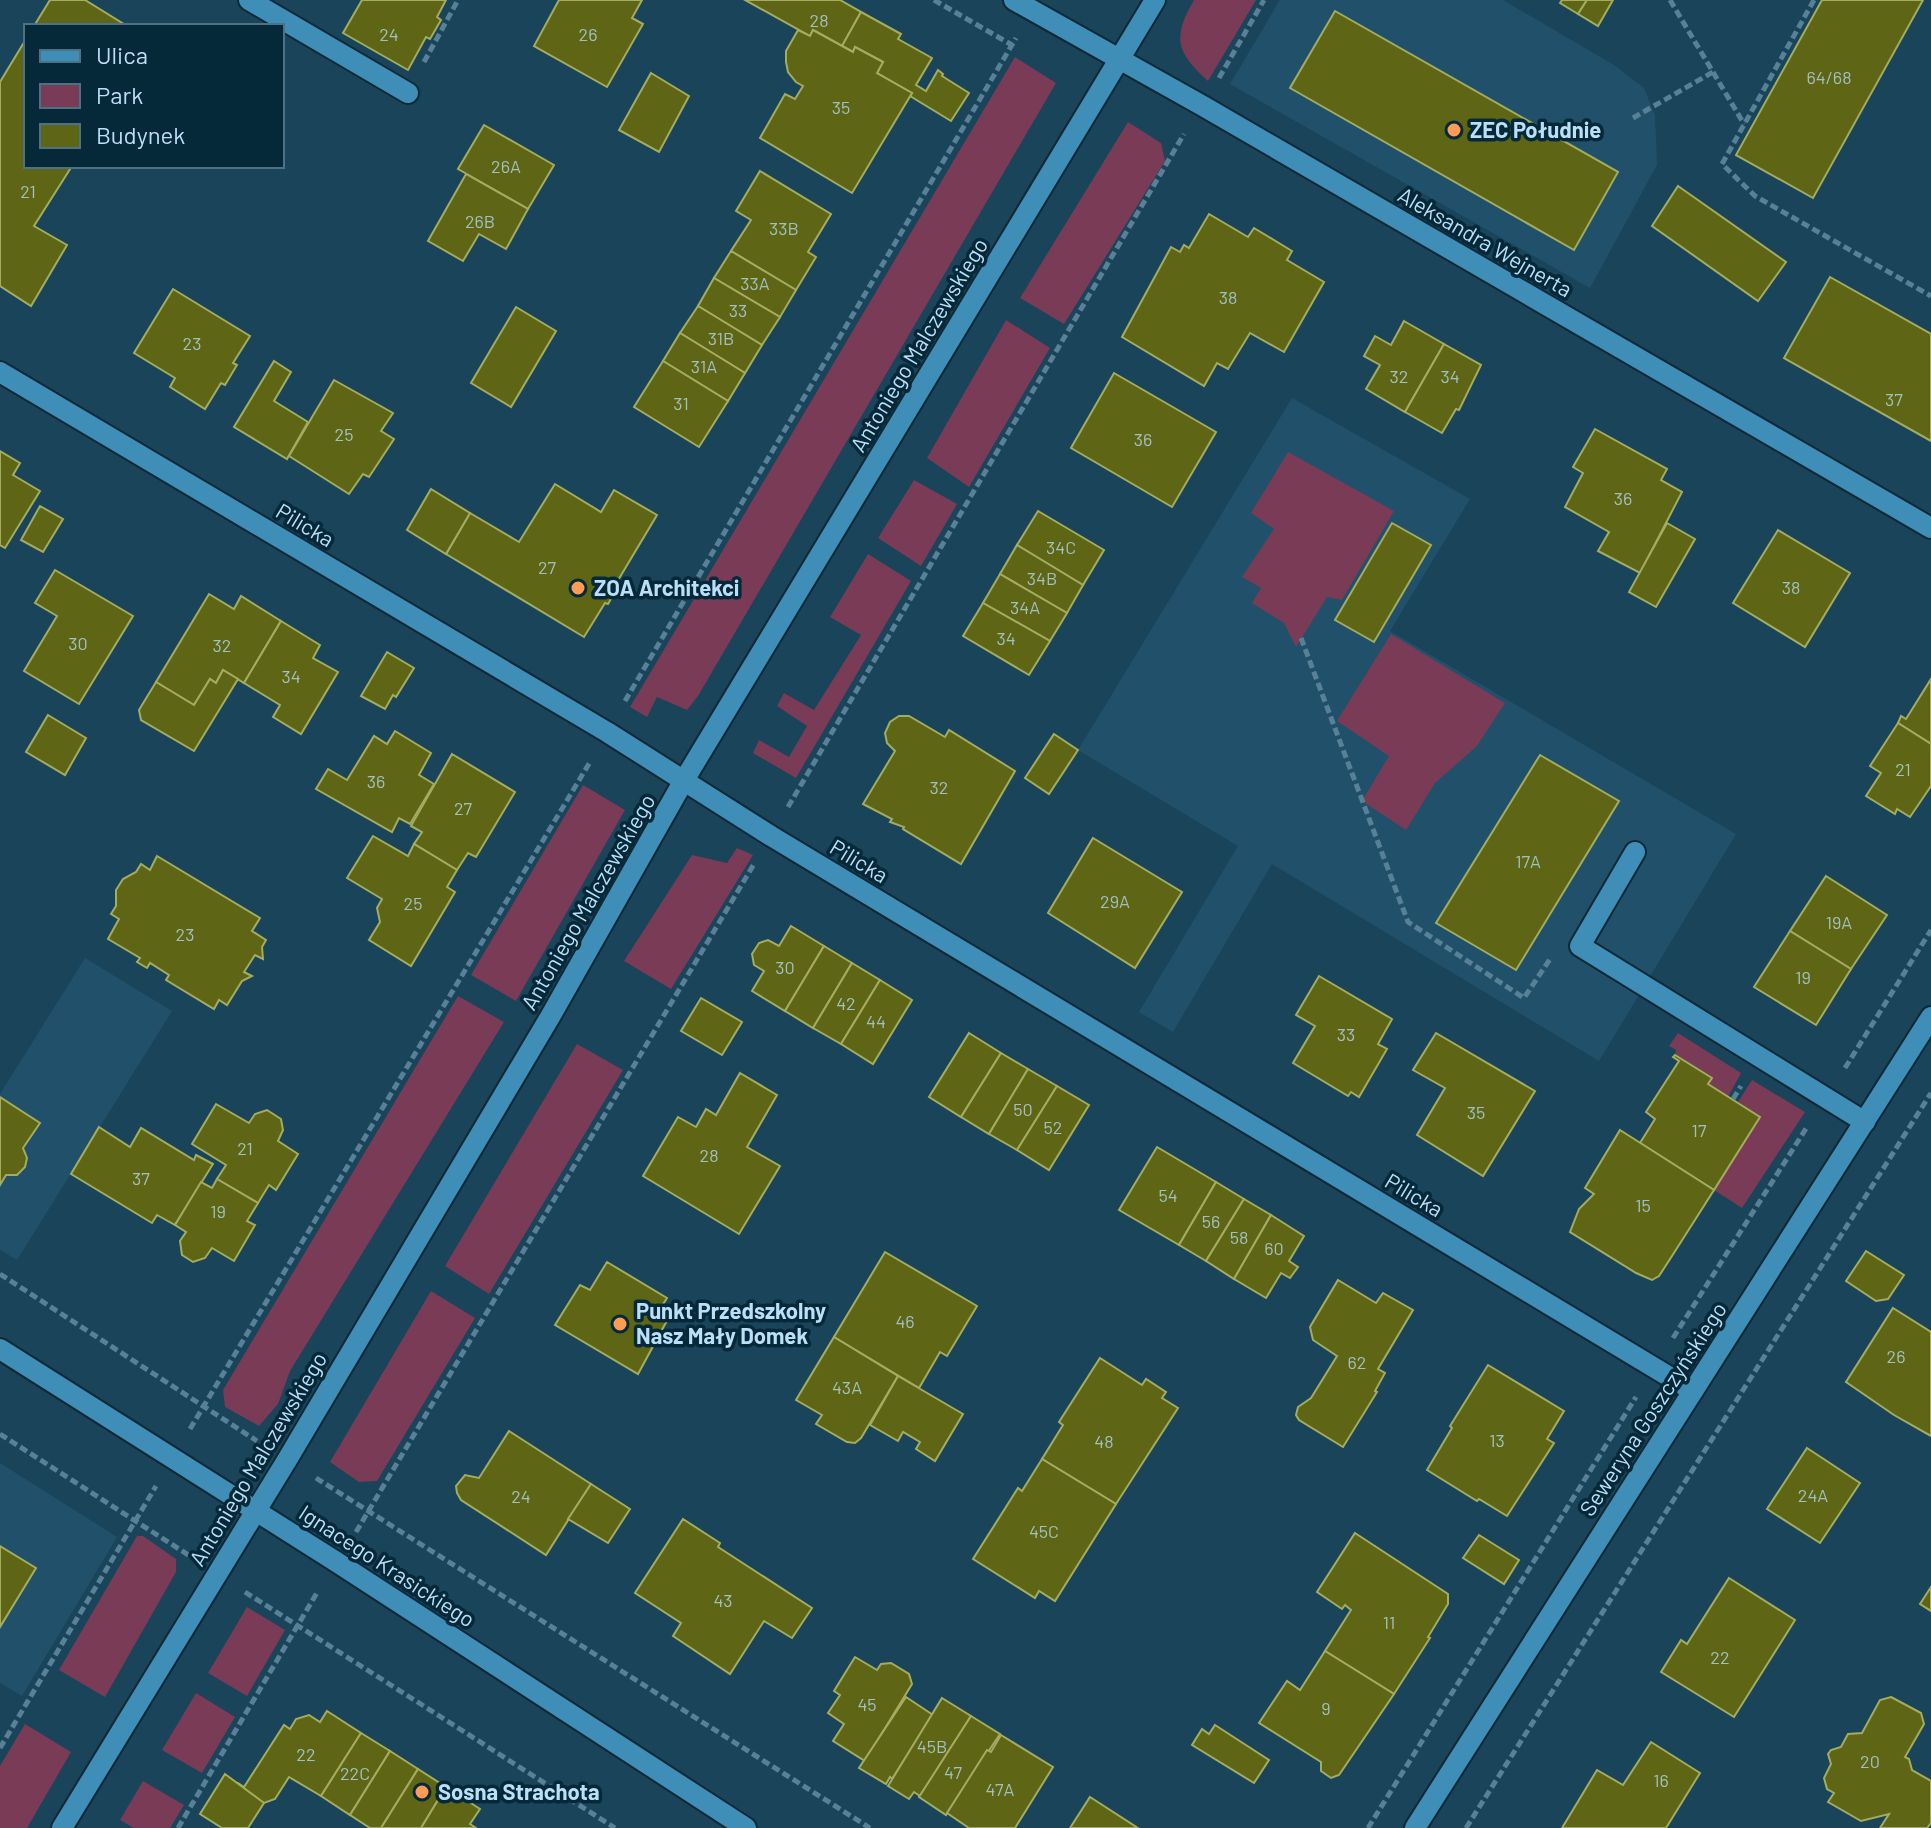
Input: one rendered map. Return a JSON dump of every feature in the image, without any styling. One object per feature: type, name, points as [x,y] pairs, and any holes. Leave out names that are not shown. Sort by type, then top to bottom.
[{"type":"street","points":[[249,0],[408,93]]},
{"type":"street","name":"Aleksandra Wejnerta","points":[[1014,0],[1203,106],[1931,528]]},
{"type":"street","name":"Antoniego Malczewskiego","points":[[62,1828],[125,1728],[550,1017],[683,782],[1155,0]]},
{"type":"street","name":"Pilicka","points":[[0,372],[607,732],[771,836],[1693,1391]]},
{"type":"street","points":[[1635,852],[1580,946],[1865,1122]]},
{"type":"street","name":"Seweryna Goszczyńskiego","points":[[1415,1828],[1931,1017]]},
{"type":"street","name":"Ignacego Krasickiego","points":[[0,1349],[255,1509],[746,1828]]},
{"type":"path","points":[[408,93],[458,0]]},
{"type":"path","points":[[934,0],[1012,45]]},
{"type":"path","points":[[178,1828],[335,1561],[370,1512],[1264,0]]},
{"type":"path","points":[[1670,0],[1744,125]]},
{"type":"path","points":[[1814,0],[1722,164],[1755,196],[1931,296]]},
{"type":"path","points":[[1633,118],[1713,72]]},
{"type":"path","points":[[1301,638],[1408,922],[1524,998],[1552,956],[1580,946]]},
{"type":"path","points":[[1466,1828],[1931,1093]]},
{"type":"path","points":[[0,1274],[203,1405]]},
{"type":"path","points":[[0,1434],[615,1828]]},
{"type":"path","points":[[0,1748],[134,1519],[174,1458]]},
{"type":"path","points":[[370,1512],[870,1828]]},
{"type":"shaded area","points":[[1280,0],[1503,0],[1614,65],[1644,88],[1655,115],[1657,165],[1590,288],[1230,84]]},
{"type":"shaded area","points":[[1292,398],[1470,499],[1390,631],[1736,834],[1599,1061],[1272,864],[1173,1032],[1139,1012],[1238,846],[1078,750]]},
{"type":"shaded area","points":[[85,958],[172,1011],[17,1260],[0,1250],[0,1094]]},
{"type":"shaded area","points":[[0,1463],[117,1537],[22,1696],[0,1683]]},
{"type":"green space","points":[[1194,0],[1256,0],[1208,81],[1189,61],[1181,44],[1182,25]]},
{"type":"green space","points":[[1015,57],[1056,83],[698,696],[687,710],[657,697],[647,717],[630,707]]},
{"type":"green space","points":[[1128,122],[1161,143],[1165,161],[1064,324],[1020,298]]},
{"type":"green space","points":[[1006,320],[1050,348],[969,487],[927,458]]},
{"type":"green space","points":[[1288,452],[1394,511],[1342,600],[1327,597],[1296,647],[1284,623],[1252,603],[1261,588],[1242,577],[1274,529],[1251,513]]},
{"type":"green space","points":[[914,480],[957,504],[921,566],[878,538]]},
{"type":"green space","points":[[868,554],[911,581],[796,778],[753,753],[759,740],[789,757],[807,726],[777,706],[784,693],[814,710],[861,635],[830,617]]},
{"type":"green space","points":[[1391,634],[1505,703],[1477,746],[1435,783],[1406,830],[1362,801],[1389,756],[1337,721]]},
{"type":"green space","points":[[583,785],[625,810],[516,1001],[471,975]]},
{"type":"green space","points":[[737,848],[753,855],[671,989],[624,961],[692,855],[727,863]]},
{"type":"green space","points":[[458,996],[504,1022],[290,1371],[278,1404],[259,1426],[225,1407],[223,1390]]},
{"type":"green space","points":[[1678,1033],[1741,1073],[1728,1097],[1708,1084],[1712,1078],[1675,1055],[1676,1050],[1669,1046]]},
{"type":"green space","points":[[577,1044],[623,1070],[489,1294],[445,1266]]},
{"type":"green space","points":[[1752,1080],[1805,1112],[1742,1208],[1714,1190],[1759,1117],[1738,1102]]},
{"type":"green space","points":[[431,1291],[475,1318],[377,1481],[359,1482],[330,1462]]},
{"type":"green space","points":[[137,1536],[143,1536],[176,1559],[176,1572],[105,1697],[59,1670]]},
{"type":"green space","points":[[247,1607],[285,1630],[247,1696],[208,1673]]},
{"type":"green space","points":[[196,1693],[235,1717],[202,1773],[162,1750]]},
{"type":"green space","points":[[25,1724],[71,1752],[27,1828],[0,1828],[0,1766]]},
{"type":"green space","points":[[143,1781],[184,1805],[170,1828],[134,1828],[120,1820]]},
{"type":"building","points":[[50,0],[85,0],[124,24],[35,24]]},
{"type":"building","points":[[362,0],[446,0],[437,17],[441,20],[430,39],[426,37],[408,70],[343,33]]},
{"type":"building","points":[[559,0],[642,0],[632,18],[643,24],[607,87],[534,46]]},
{"type":"building","points":[[745,0],[840,0],[861,12],[842,46],[813,30],[810,36]]},
{"type":"building","points":[[1562,0],[1587,0],[1578,14],[1560,3]]},
{"type":"building","points":[[1587,0],[1613,0],[1598,26],[1578,14]]},
{"type":"building","points":[[1822,0],[1923,0],[1813,198],[1736,155]]},
{"type":"building","name":"ZEC Południe","points":[[1335,11],[1618,172],[1574,250],[1290,88]]},
{"type":"building","points":[[861,12],[901,34],[898,39],[932,58],[916,85],[926,91],[938,70],[942,76],[969,93],[951,121],[877,73],[883,62],[855,47],[853,52],[842,46]]},
{"type":"building","points":[[798,30],[810,36],[813,30],[853,52],[855,47],[883,62],[877,73],[912,93],[852,193],[760,138],[785,94],[795,99],[803,86],[788,72],[786,62],[786,51]]},
{"type":"building","points":[[24,42],[24,168],[71,168],[34,226],[67,245],[31,306],[0,286],[0,82]]},
{"type":"building","points":[[651,73],[689,96],[659,152],[619,130]]},
{"type":"building","points":[[484,125],[554,165],[528,209],[458,169]]},
{"type":"building","points":[[760,171],[831,214],[808,252],[816,257],[796,290],[731,251],[751,220],[736,211]]},
{"type":"building","points":[[466,174],[528,209],[506,249],[479,234],[463,261],[428,241]]},
{"type":"building","points":[[1678,186],[1786,262],[1758,301],[1652,226]]},
{"type":"building","points":[[1209,214],[1248,237],[1254,228],[1292,251],[1287,260],[1324,282],[1284,352],[1250,333],[1228,369],[1217,363],[1204,386],[1122,337],[1171,247],[1180,252],[1184,245],[1189,248]]},
{"type":"building","points":[[731,251],[796,290],[780,317],[714,278]]},
{"type":"building","points":[[1830,277],[1931,334],[1931,441],[1784,358]]},
{"type":"building","points":[[714,278],[780,317],[762,345],[698,306]]},
{"type":"building","points":[[173,289],[250,336],[233,363],[237,365],[225,385],[221,383],[205,409],[170,387],[175,378],[134,353]]},
{"type":"building","points":[[698,306],[762,345],[745,373],[680,333]]},
{"type":"building","points":[[516,307],[556,331],[511,407],[471,383]]},
{"type":"building","points":[[1404,321],[1444,344],[1405,412],[1366,389],[1380,365],[1364,356],[1375,336],[1391,345]]},
{"type":"building","points":[[680,333],[745,373],[728,401],[663,361]]},
{"type":"building","points":[[1444,344],[1481,365],[1459,410],[1456,409],[1442,433],[1405,412]]},
{"type":"building","points":[[274,361],[291,372],[274,401],[308,422],[287,459],[234,427]]},
{"type":"building","points":[[663,361],[728,401],[699,447],[634,407]]},
{"type":"building","points":[[1114,373],[1216,432],[1172,507],[1071,448]]},
{"type":"building","points":[[334,380],[393,413],[381,431],[394,439],[369,477],[363,474],[349,494],[289,456]]},
{"type":"building","points":[[1595,429],[1667,469],[1661,480],[1682,492],[1640,573],[1598,551],[1609,532],[1565,507],[1583,473],[1573,467]]},
{"type":"building","points":[[0,451],[20,463],[13,475],[40,491],[5,548],[0,545]]},
{"type":"building","points":[[555,484],[601,512],[614,490],[657,515],[617,582],[620,583],[608,604],[605,603],[584,637],[446,554],[470,513],[519,542]]},
{"type":"building","points":[[431,489],[470,513],[446,554],[407,530]]},
{"type":"building","points":[[40,506],[63,519],[43,552],[21,540]]},
{"type":"building","points":[[1038,511],[1104,550],[1083,585],[1017,545]]},
{"type":"building","points":[[1392,523],[1431,545],[1374,642],[1335,620]]},
{"type":"building","points":[[1667,523],[1695,539],[1656,607],[1629,592]]},
{"type":"building","points":[[1778,530],[1850,573],[1805,647],[1733,603]]},
{"type":"building","points":[[1017,545],[1083,585],[1067,613],[1000,574]]},
{"type":"building","points":[[55,570],[133,616],[79,704],[24,671],[57,616],[35,603]]},
{"type":"building","points":[[1000,574],[1067,613],[1050,641],[983,603]]},
{"type":"building","points":[[209,594],[234,609],[241,596],[281,621],[244,683],[223,670],[216,683],[210,679],[194,705],[156,682]]},
{"type":"building","points":[[983,603],[1050,641],[1029,675],[963,636]]},
{"type":"building","points":[[281,621],[320,645],[313,658],[338,672],[301,734],[273,717],[280,705],[244,683]]},
{"type":"building","points":[[387,652],[414,668],[385,709],[361,696]]},
{"type":"building","points":[[223,670],[238,679],[194,751],[141,720],[139,710],[156,682],[194,705],[210,679],[216,683]]},
{"type":"building","points":[[1931,679],[1931,744],[1898,723],[1901,716],[1906,719]]},
{"type":"building","points":[[48,715],[86,738],[65,775],[26,752]]},
{"type":"building","points":[[899,716],[909,716],[945,737],[949,730],[1015,771],[961,864],[863,804],[895,751],[887,743],[885,733],[890,722]]},
{"type":"building","points":[[1898,723],[1931,744],[1931,786],[1910,817],[1897,809],[1895,814],[1866,796],[1881,773],[1870,766]]},
{"type":"building","points":[[395,731],[431,753],[419,775],[434,784],[410,824],[399,818],[392,832],[316,789],[328,769],[347,780],[374,736],[387,744]]},
{"type":"building","points":[[1054,734],[1078,750],[1049,794],[1025,778]]},
{"type":"building","points":[[452,754],[515,792],[476,857],[468,853],[457,870],[414,844],[422,832],[411,826]]},
{"type":"building","points":[[1540,755],[1619,801],[1516,970],[1436,923]]},
{"type":"building","points":[[373,836],[408,856],[414,844],[457,870],[447,887],[455,892],[411,966],[369,940],[380,922],[377,908],[382,899],[347,878]]},
{"type":"building","points":[[1093,838],[1182,892],[1135,968],[1048,913]]},
{"type":"building","points":[[157,856],[260,918],[252,931],[266,940],[262,947],[263,959],[255,955],[244,972],[252,976],[242,981],[227,1005],[219,1000],[214,1009],[166,980],[169,975],[150,963],[147,968],[137,962],[140,958],[108,939],[119,919],[111,914],[116,906],[116,890],[123,879],[136,872],[141,864],[150,870]]},
{"type":"building","points":[[1826,876],[1887,915],[1851,969],[1790,931]]},
{"type":"building","points":[[791,926],[824,946],[785,1011],[752,991],[764,971],[754,965],[752,954],[759,943],[768,940],[779,946]]},
{"type":"building","points":[[1790,931],[1851,969],[1816,1025],[1754,987]]},
{"type":"building","points":[[824,946],[852,963],[813,1028],[785,1011]]},
{"type":"building","points":[[852,963],[880,980],[841,1044],[813,1028]]},
{"type":"building","points":[[1319,976],[1392,1019],[1378,1044],[1387,1049],[1359,1097],[1351,1092],[1348,1096],[1293,1063],[1315,1026],[1296,1015]]},
{"type":"building","points":[[880,980],[912,1000],[873,1064],[841,1044]]},
{"type":"building","points":[[701,998],[742,1022],[722,1055],[681,1031]]},
{"type":"building","points":[[969,1033],[1001,1053],[961,1117],[929,1097]]},
{"type":"building","points":[[1436,1033],[1535,1091],[1483,1176],[1417,1135],[1445,1088],[1413,1070]]},
{"type":"building","points":[[1001,1053],[1028,1069],[989,1134],[961,1117]]},
{"type":"building","points":[[1675,1055],[1712,1078],[1708,1084],[1760,1117],[1714,1190],[1640,1143],[1655,1119],[1646,1112],[1679,1061],[1673,1057]]},
{"type":"building","points":[[1028,1069],[1057,1086],[1017,1150],[989,1134]]},
{"type":"building","points":[[740,1073],[777,1095],[747,1147],[780,1166],[739,1234],[643,1176],[678,1117],[696,1127],[706,1109],[716,1115]]},
{"type":"building","points":[[1057,1086],[1089,1105],[1049,1170],[1017,1150]]},
{"type":"building","points":[[0,1097],[40,1123],[23,1148],[27,1158],[25,1167],[17,1175],[6,1175],[0,1185]]},
{"type":"building","points":[[216,1104],[249,1123],[255,1114],[267,1110],[281,1119],[283,1130],[278,1141],[298,1154],[276,1190],[269,1185],[258,1203],[217,1179],[226,1165],[192,1144]]},
{"type":"building","points":[[99,1127],[130,1147],[141,1128],[194,1160],[196,1155],[213,1164],[175,1225],[157,1215],[152,1223],[71,1174]]},
{"type":"building","points":[[1620,1130],[1714,1190],[1659,1276],[1652,1280],[1570,1232],[1579,1209],[1594,1194],[1585,1188]]},
{"type":"building","points":[[1157,1147],[1216,1182],[1179,1245],[1119,1210]]},
{"type":"building","points":[[217,1179],[258,1203],[247,1221],[255,1225],[234,1261],[212,1248],[205,1258],[193,1262],[182,1255],[180,1241],[186,1232],[175,1225],[201,1182],[212,1188]]},
{"type":"building","points":[[1216,1182],[1244,1199],[1206,1261],[1179,1245]]},
{"type":"building","points":[[1244,1199],[1271,1215],[1234,1279],[1206,1261]]},
{"type":"building","points":[[1271,1215],[1304,1236],[1289,1261],[1298,1267],[1290,1278],[1281,1273],[1266,1298],[1234,1279]]},
{"type":"building","points":[[1866,1251],[1904,1275],[1888,1299],[1876,1301],[1846,1281]]},
{"type":"building","points":[[885,1252],[977,1306],[947,1356],[940,1352],[919,1388],[834,1337]]},
{"type":"building","points":[[607,1262],[667,1298],[660,1309],[670,1315],[638,1374],[555,1325],[580,1285],[590,1290]]},
{"type":"building","points":[[1338,1280],[1376,1303],[1383,1293],[1413,1310],[1378,1369],[1385,1373],[1377,1392],[1343,1447],[1299,1420],[1296,1415],[1298,1407],[1311,1398],[1337,1356],[1313,1340],[1310,1327]]},
{"type":"building","points":[[1893,1308],[1931,1332],[1931,1436],[1846,1382]]},
{"type":"building","points":[[834,1337],[898,1376],[855,1443],[847,1442],[816,1424],[822,1415],[796,1400]]},
{"type":"building","points":[[1100,1358],[1142,1385],[1146,1379],[1166,1392],[1162,1398],[1178,1408],[1116,1504],[1042,1459],[1063,1425],[1059,1422]]},
{"type":"building","points":[[1488,1365],[1564,1411],[1547,1439],[1554,1443],[1507,1516],[1427,1470]]},
{"type":"building","points":[[898,1376],[963,1414],[935,1461],[916,1449],[920,1442],[903,1432],[898,1441],[870,1425]]},
{"type":"building","points":[[509,1431],[591,1484],[546,1555],[461,1500],[457,1493],[456,1486],[465,1475],[479,1478]]},
{"type":"building","points":[[1807,1448],[1860,1483],[1820,1543],[1767,1509]]},
{"type":"building","points":[[1042,1459],[1116,1504],[1055,1601],[1039,1591],[1035,1598],[973,1559],[1018,1488],[1022,1491]]},
{"type":"building","points":[[591,1484],[630,1509],[608,1543],[568,1519]]},
{"type":"building","points":[[683,1519],[720,1543],[718,1547],[812,1608],[792,1638],[764,1621],[730,1674],[673,1636],[681,1623],[635,1593]]},
{"type":"building","points":[[1355,1533],[1448,1594],[1448,1604],[1430,1638],[1394,1694],[1325,1651],[1351,1610],[1345,1605],[1342,1609],[1317,1592]]},
{"type":"building","points":[[1479,1535],[1519,1560],[1504,1584],[1463,1558]]},
{"type":"building","points":[[0,1546],[36,1568],[0,1627]]},
{"type":"building","points":[[1729,1578],[1795,1620],[1734,1717],[1661,1672],[1681,1640],[1687,1644]]},
{"type":"building","points":[[1931,1587],[1931,1611],[1920,1604]]},
{"type":"building","points":[[1325,1651],[1394,1694],[1339,1775],[1331,1778],[1321,1771],[1321,1762],[1259,1723],[1287,1681],[1300,1690]]},
{"type":"building","points":[[855,1657],[877,1670],[881,1664],[891,1663],[909,1674],[912,1684],[865,1761],[833,1741],[844,1724],[828,1713],[840,1695],[834,1691]]},
{"type":"building","points":[[906,1697],[933,1715],[886,1784],[859,1768]]},
{"type":"building","points":[[1891,1697],[1921,1713],[1924,1724],[1905,1757],[1909,1759],[1912,1770],[1931,1781],[1931,1823],[1927,1828],[1880,1828],[1889,1814],[1861,1821],[1828,1802],[1834,1793],[1827,1789],[1824,1778],[1831,1764],[1828,1754],[1841,1747],[1848,1734],[1862,1733],[1880,1700]]},
{"type":"building","points":[[942,1698],[971,1716],[920,1796],[914,1792],[909,1799],[888,1786]]},
{"type":"building","points":[[327,1711],[361,1733],[321,1796],[289,1777],[275,1799],[264,1803],[236,1785],[238,1783],[244,1787],[284,1725],[290,1729],[296,1719],[309,1715],[320,1722]]},
{"type":"building","points":[[971,1716],[1000,1734],[946,1815],[919,1797]]},
{"type":"building","points":[[1215,1725],[1269,1760],[1254,1783],[1192,1745],[1202,1729],[1209,1734]]},
{"type":"building","points":[[361,1733],[390,1751],[350,1815],[321,1796]]},
{"type":"building","points":[[1001,1735],[1053,1767],[1015,1828],[969,1828],[947,1813],[987,1750],[991,1752]]},
{"type":"building","points":[[1651,1742],[1700,1773],[1666,1828],[1562,1828],[1597,1770],[1623,1785]]},
{"type":"building","points":[[390,1751],[418,1769],[381,1828],[370,1828],[350,1815]]},
{"type":"building","points":[[418,1769],[446,1787],[421,1828],[381,1828]]},
{"type":"building","points":[[225,1774],[264,1803],[248,1828],[222,1828],[200,1814]]},
{"type":"building","points":[[446,1787],[480,1809],[470,1824],[476,1828],[421,1828]]},
{"type":"building","points":[[1090,1797],[1138,1828],[1070,1828]]},
{"type":"place","name":"ZEC Południe","points":[[1454,130]]},
{"type":"place","name":"ZOA Architekci","points":[[578,588]]},
{"type":"place","name":"Punkt Przedszkolny Nasz Mały Domek","points":[[620,1324]]},
{"type":"place","name":"Sosna Strachota","points":[[422,1792]]}]
